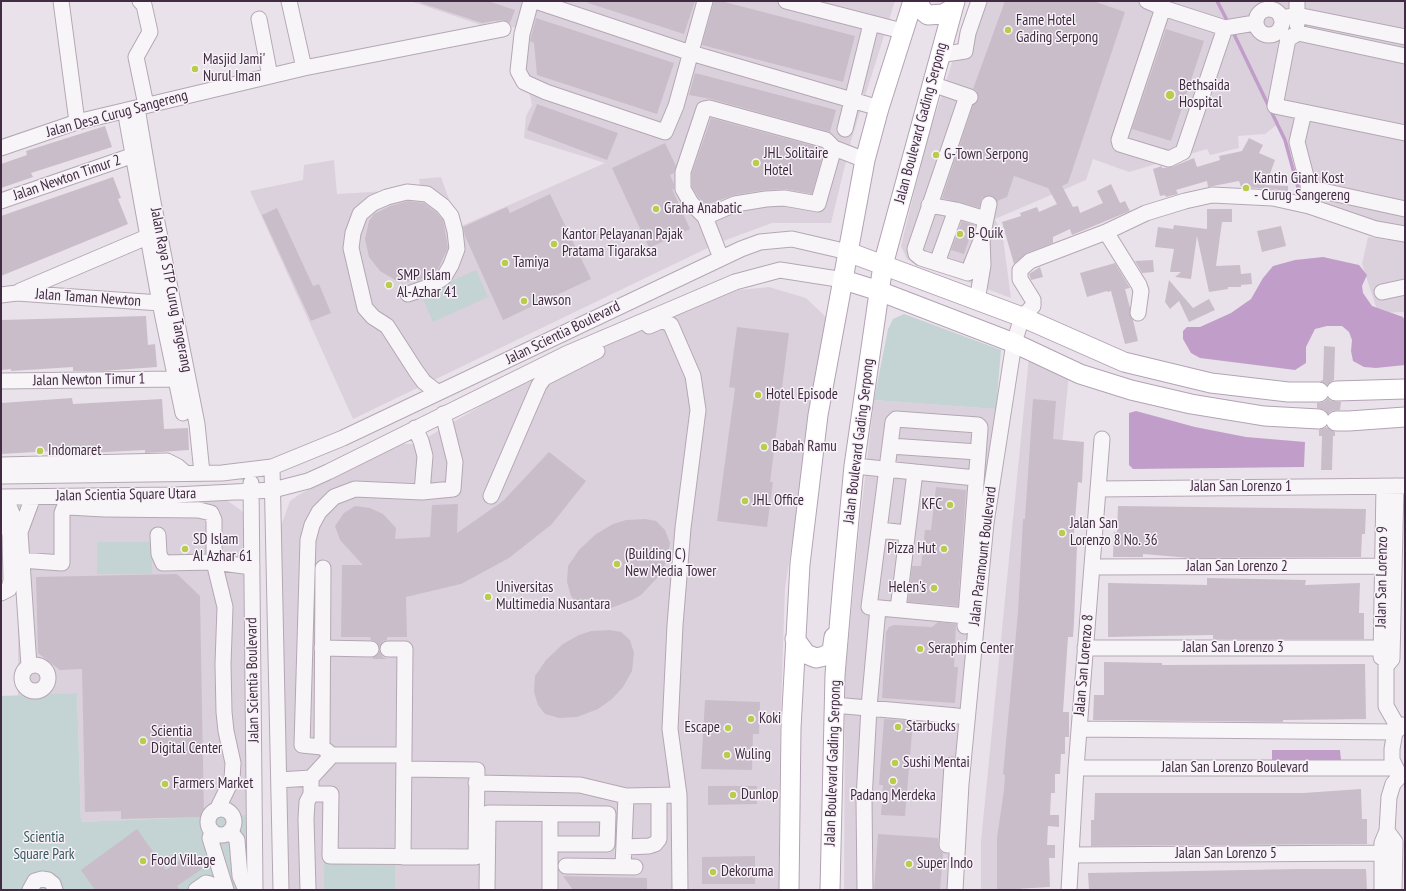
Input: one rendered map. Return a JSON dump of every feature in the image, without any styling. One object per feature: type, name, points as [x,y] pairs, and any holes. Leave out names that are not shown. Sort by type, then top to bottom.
[{"type":"main road","points":[[789,890],[791,728],[800,564],[818,415],[837,279],[843,251],[879,108],[902,31],[913,1]]},
{"type":"main road","points":[[917,1],[923,11],[928,15],[943,14],[954,5]]},
{"type":"main road","name":"Jalan Boulevard Gading Serpong","points":[[830,890],[835,675],[854,466],[883,265],[939,55],[954,5]]},
{"type":"main road","name":"Jalan Scientia Boulevard","points":[[843,251],[883,265]]},
{"type":"main road","points":[[883,265],[1022,317],[1124,362],[1211,384],[1288,392],[1405,389]]},
{"type":"main road","name":"Jalan Scientia Boulevard","points":[[837,279],[879,291]]},
{"type":"main road","points":[[879,291],[1014,344],[1080,374],[1131,390],[1191,404],[1257,414],[1349,421],[1405,417]]},
{"type":"main road","points":[[796,638],[800,648],[811,657],[826,656],[832,651],[836,589],[843,582]]},
{"type":"main road","points":[[791,728],[798,720],[799,674],[803,667],[819,662],[827,666],[835,675]]},
{"type":"street","points":[[61,1],[77,122]]},
{"type":"street","name":"Jalan Raya STP Curug Tangerang","points":[[140,1],[144,5],[150,34],[136,57],[152,197],[197,424],[202,473]]},
{"type":"street","points":[[289,1],[304,68]]},
{"type":"street","points":[[531,1],[522,34],[518,71],[524,82],[546,92],[665,132],[676,106],[705,1]]},
{"type":"street","points":[[536,1],[691,54],[879,108]]},
{"type":"street","points":[[786,1],[902,31]]},
{"type":"street","points":[[939,55],[965,51],[968,33],[979,1]]},
{"type":"street","points":[[1147,1],[1163,8],[1232,27]]},
{"type":"street","points":[[1163,8],[1119,140],[1120,144],[1169,159],[1182,152],[1232,27],[1256,13],[1262,10],[1271,9],[1280,15],[1297,19],[1405,37]]},
{"type":"street","points":[[1256,13],[1258,30],[1264,35],[1272,35],[1279,31],[1280,15]]},
{"type":"street","points":[[259,19],[270,76]]},
{"type":"street","points":[[1297,19],[1405,56]]},
{"type":"street","points":[[1297,19],[1288,39],[1275,106],[1405,133]]},
{"type":"street","points":[[845,129],[872,24]]},
{"type":"street","name":"Jalan Desa Curug Sangereng","points":[[1,148],[77,122],[270,76],[504,29]]},
{"type":"street","points":[[932,84],[969,97],[914,250],[921,258],[968,273],[982,238]]},
{"type":"street","points":[[721,258],[705,217],[691,203],[684,189],[684,172],[704,109],[709,108],[826,140],[834,148],[865,160]]},
{"type":"street","points":[[1304,112],[1297,142],[1309,188],[1405,209]]},
{"type":"street","points":[[127,121],[147,237],[183,413]]},
{"type":"street","points":[[705,217],[735,204],[766,199],[784,198],[818,204],[834,148]]},
{"type":"street","name":"Jalan Newton Timur 2","points":[[1,201],[134,155]]},
{"type":"street","points":[[408,294],[431,286],[444,278],[457,249],[455,231],[451,216],[443,206],[427,194],[407,192],[387,197],[373,203],[360,214],[353,233],[351,248],[365,308],[373,317],[387,326],[420,376],[437,392]]},
{"type":"street","name":"Jalan Paramount Boulevard","points":[[955,890],[960,784],[986,523],[1014,344],[1022,317],[1033,306],[1033,300],[1020,279],[1020,270],[1030,261],[1106,232],[1146,213],[1185,201],[1212,195],[1273,198],[1308,206],[1376,229],[1405,234]]},
{"type":"street","points":[[977,301],[983,266],[982,238],[984,219],[989,204]]},
{"type":"street","points":[[929,205],[956,210],[984,219]]},
{"type":"street","points":[[937,263],[956,210]]},
{"type":"street","points":[[1106,232],[1139,285],[1141,291],[1138,313]]},
{"type":"street","name":"Jalan Taman Newton","points":[[17,293],[147,237]]},
{"type":"street","name":"Jalan Scientia Boulevard","points":[[281,890],[272,467],[343,438],[721,258],[760,242],[778,239],[792,239],[843,251]]},
{"type":"street","name":"Jalan Scientia Boulevard","points":[[273,490],[308,481],[328,472],[566,354],[735,282],[780,270],[837,279]]},
{"type":"street","points":[[1382,292],[1405,287]]},
{"type":"street","name":"Jalan Taman Newton","points":[[1,295],[17,293],[160,303]]},
{"type":"street","points":[[491,496],[539,385],[544,378],[663,320],[671,325],[693,376],[698,410],[683,528],[674,632],[670,729],[679,796],[680,890]]},
{"type":"street","name":"Jalan Newton Timur 1","points":[[1,381],[177,379]]},
{"type":"street","points":[[443,414],[455,462],[454,489],[422,492],[355,489],[334,497],[319,512],[312,525],[308,540],[302,745],[327,751],[404,762],[477,770],[476,783],[487,890]]},
{"type":"street","points":[[946,890],[948,807],[966,616],[979,425],[898,419],[893,422],[869,607],[966,616]]},
{"type":"street","points":[[415,428],[421,440],[425,456],[422,492]]},
{"type":"street","name":"Jalan San Lorenzo 8","points":[[1069,890],[1076,768],[1102,439]]},
{"type":"street","points":[[890,446],[978,452]]},
{"type":"street","points":[[1,465],[167,461],[177,466],[185,473]]},
{"type":"street","points":[[854,466],[976,478]]},
{"type":"street","name":"Jalan Scientia Square Utara","points":[[1,476],[202,473],[251,471],[272,467]]},
{"type":"street","name":"Jalan Scientia Boulevard","points":[[251,471],[255,890]]},
{"type":"street","points":[[898,609],[915,472]]},
{"type":"street","name":"Jalan San Lorenzo 1","points":[[1098,489],[1395,486]]},
{"type":"street","name":"Jalan San Lorenzo 9","points":[[1386,666],[1392,659],[1382,566],[1395,486]]},
{"type":"street","name":"Jalan San Lorenzo 9","points":[[1395,486],[1387,604],[1381,648],[1381,660],[1386,666],[1386,706],[1388,713],[1401,726]]},
{"type":"street","name":"Jalan Scientia Square Utara","points":[[3,497],[251,492],[273,490]]},
{"type":"street","points":[[3,497],[20,532]]},
{"type":"street","points":[[29,666],[20,532],[33,497]]},
{"type":"street","points":[[21,560],[62,563],[62,513],[64,508],[68,507],[208,510],[211,513],[214,520],[215,568],[223,595],[225,608],[223,664],[224,712],[233,763],[232,779],[217,810]]},
{"type":"street","points":[[1,517],[8,525],[10,535],[11,580],[9,589],[1,593]]},
{"type":"street","points":[[879,530],[907,532]]},
{"type":"street","points":[[158,535],[159,554],[163,563],[252,570]]},
{"type":"street","name":"Jalan San Lorenzo 2","points":[[1092,567],[1382,566]]},
{"type":"street","points":[[308,890],[306,819],[311,778],[327,751],[322,648],[323,568]]},
{"type":"street","points":[[866,890],[864,800],[869,707],[878,608]]},
{"type":"street","points":[[322,648],[371,649]]},
{"type":"street","name":"Jalan San Lorenzo 3","points":[[1085,648],[1381,648]]},
{"type":"street","points":[[388,649],[405,649],[403,857]]},
{"type":"street","points":[[834,705],[957,716]]},
{"type":"street","points":[[1079,729],[1401,726],[1392,749],[1400,778],[1389,797],[1388,831],[1382,843],[1382,890]]},
{"type":"street","name":"Jalan San Lorenzo Boulevard","points":[[1076,768],[1400,778]]},
{"type":"street","points":[[279,780],[311,778]]},
{"type":"street","points":[[476,783],[580,785],[626,796],[679,796]]},
{"type":"street","points":[[310,794],[331,794],[330,856]]},
{"type":"street","points":[[566,866],[629,867],[625,848],[626,796]]},
{"type":"street","points":[[625,848],[655,844],[658,839],[659,797]]},
{"type":"street","points":[[212,831],[221,835],[230,830],[233,825],[233,818],[230,812],[224,809],[217,810],[213,812],[208,821],[212,831],[210,838],[226,890]]},
{"type":"street","points":[[308,856],[476,857],[482,843],[488,814],[608,814],[607,844],[550,844]]},
{"type":"street","points":[[550,814],[550,890]]},
{"type":"street","points":[[230,830],[237,840],[240,876],[246,890]]},
{"type":"street","points":[[1388,831],[1395,842],[1394,890]]},
{"type":"street","name":"Jalan San Lorenzo 5","points":[[1071,855],[1382,853]]},
{"type":"street","points":[[30,890],[35,881],[42,879],[48,880],[53,884],[55,890]]},
{"type":"street","points":[[196,890],[206,883],[210,884],[215,890]]},
{"type":"shaded area","points":[[410,1],[895,1],[851,141],[831,223],[772,223],[718,243],[353,419],[250,191],[303,180],[304,165],[334,160],[337,194],[421,189],[419,179],[441,177],[459,227],[605,163],[524,138],[526,116],[532,105],[515,28],[495,21],[481,25]]},
{"type":"shaded area","points":[[972,1],[1104,1],[1116,4],[1107,1],[1405,1],[1405,230],[1302,200],[1302,183],[1279,123],[1265,134],[1238,136],[1239,148],[1210,155],[1207,149],[1129,172],[1093,159],[1086,180],[995,219],[1003,238],[1011,298],[907,259],[901,246],[927,140]]},
{"type":"shaded area","points":[[1368,237],[1405,242],[1405,312],[1378,313],[1362,264]]},
{"type":"shaded area","points":[[1323,257],[1359,265],[1367,275],[1362,286],[1363,293],[1372,306],[1403,317],[1405,321],[1405,365],[1376,368],[1364,367],[1353,361],[1351,351],[1352,340],[1349,332],[1342,326],[1327,326],[1315,329],[1306,347],[1306,363],[1295,370],[1200,358],[1191,353],[1183,339],[1183,331],[1187,327],[1200,327],[1231,313],[1251,299],[1263,278],[1273,266],[1295,260]]},
{"type":"shaded area","name":"Universitas Multimedia Nusantara","points":[[769,287],[806,298],[827,318],[785,588],[780,735],[779,890],[280,890],[281,526],[290,501],[300,494],[401,444],[414,444],[421,441],[496,397],[708,297],[739,290]]},
{"type":"shaded area","points":[[1029,357],[1069,373],[1022,860],[1022,890],[981,890],[981,841]]},
{"type":"shaded area","points":[[874,400],[996,409],[958,843],[960,890],[844,890],[845,678],[859,530]]},
{"type":"shaded area","points":[[1136,411],[1195,427],[1246,437],[1305,442],[1304,467],[1133,469],[1129,465],[1129,413]]},
{"type":"shaded area","points":[[18,501],[228,501],[243,512],[247,815],[81,822],[77,693],[18,696]]},
{"type":"shaded area","points":[[1272,750],[1340,750],[1341,760],[1272,760]]},
{"type":"green space","points":[[476,270],[488,297],[433,322],[421,295]]},
{"type":"green space","points":[[904,314],[1001,350],[996,409],[874,400],[888,329],[893,319]]},
{"type":"green space","points":[[97,542],[152,542],[152,574],[97,574]]},
{"type":"green space","name":"Scientia Square Park","points":[[77,693],[81,822],[247,815],[248,890],[1,890],[1,696]]},
{"type":"green space","points":[[324,859],[395,859],[395,890],[324,890]]},
{"type":"building","points":[[421,1],[488,1],[515,10],[510,23],[502,20],[482,23],[421,3]]},
{"type":"building","points":[[589,1],[695,1],[684,34],[588,3]]},
{"type":"building","points":[[714,1],[721,1],[855,36],[843,82],[702,45]]},
{"type":"building","points":[[1005,1],[1093,1],[1125,12],[1068,183],[1062,186],[1073,207],[1078,206],[1080,213],[1103,203],[1097,191],[1111,184],[1120,203],[1125,201],[1130,211],[1072,235],[1070,229],[1053,237],[1053,243],[1027,253],[1014,264],[1002,222],[1021,216],[1020,213],[1037,207],[1039,212],[1057,204],[1048,188],[1014,176],[1007,197],[997,201],[991,195],[986,196],[982,198],[979,208],[942,198],[973,105],[979,100],[977,91],[973,89]]},
{"type":"building","points":[[536,18],[674,63],[657,114],[537,75],[534,43],[530,41]]},
{"type":"building","points":[[1166,29],[1204,41],[1171,141],[1132,129]]},
{"type":"building","points":[[695,73],[836,110],[830,132],[711,99],[689,95]]},
{"type":"building","points":[[537,104],[618,133],[607,160],[527,130]]},
{"type":"building","name":"JHL Solitaire Hotel","points":[[711,118],[821,148],[824,151],[812,194],[785,189],[765,190],[734,195],[706,205],[698,197],[692,187],[692,173]]},
{"type":"building","points":[[105,126],[112,147],[31,173],[33,177],[1,188],[1,164],[27,155],[26,151]]},
{"type":"building","points":[[1249,138],[1263,145],[1259,153],[1275,160],[1266,185],[1288,186],[1288,192],[1274,189],[1241,187],[1239,181],[1208,187],[1207,181],[1176,190],[1178,194],[1166,197],[1165,195],[1160,196],[1153,169],[1162,166],[1162,168],[1172,167],[1194,158],[1197,167],[1220,160],[1219,156],[1242,151]]},
{"type":"building","name":"Graha Anabatic","points":[[665,143],[676,166],[674,173],[670,175],[674,184],[674,190],[672,189],[690,229],[649,248],[612,168]]},
{"type":"building","points":[[113,177],[121,198],[118,199],[128,224],[1,276],[1,216]]},
{"type":"building","points":[[550,194],[591,279],[503,320],[465,236],[463,227],[507,207],[510,213]]},
{"type":"building","points":[[408,201],[424,203],[437,213],[443,220],[448,248],[438,269],[429,277],[413,282],[395,280],[380,271],[369,257],[365,239],[369,221],[374,214],[390,206]]},
{"type":"building","points":[[277,208],[313,286],[319,284],[331,313],[311,321],[262,215]]},
{"type":"building","points":[[1207,209],[1232,209],[1232,222],[1222,222],[1216,266],[1240,265],[1241,274],[1251,273],[1252,284],[1241,285],[1241,287],[1228,287],[1228,289],[1209,292],[1197,236],[1191,279],[1175,277],[1181,272],[1170,272],[1174,249],[1155,247],[1158,227],[1173,229],[1174,225],[1207,229]]},
{"type":"building","points":[[962,221],[974,225],[964,254],[951,250]]},
{"type":"building","points":[[1281,226],[1286,246],[1262,252],[1257,231]]},
{"type":"building","points":[[1153,260],[1154,272],[1142,273],[1135,261]]},
{"type":"building","points":[[1115,263],[1130,288],[1125,289],[1130,308],[1130,316],[1133,320],[1138,341],[1125,344],[1111,291],[1087,297],[1080,273]]},
{"type":"building","points":[[1040,267],[1043,277],[1031,280],[1029,274]]},
{"type":"building","points":[[1169,280],[1193,308],[1209,299],[1215,310],[1189,322],[1179,301],[1170,309],[1165,302]]},
{"type":"building","points":[[146,316],[148,345],[155,344],[157,367],[103,371],[73,371],[73,367],[11,371],[11,369],[1,370],[1,320]]},
{"type":"building","name":"Hotel Episode","points":[[737,327],[789,333],[770,482],[773,482],[767,527],[717,521],[735,388],[729,387]]},
{"type":"building","points":[[1324,346],[1335,347],[1334,380],[1327,385],[1320,381],[1323,380]]},
{"type":"building","points":[[72,398],[73,404],[162,399],[164,429],[188,428],[189,450],[145,453],[145,450],[69,454],[69,450],[1,454],[1,403]]},
{"type":"building","points":[[1328,398],[1331,401],[1341,402],[1340,410],[1331,411],[1328,414],[1325,410],[1317,408],[1317,403],[1324,402]]},
{"type":"building","points":[[1033,399],[1056,401],[1053,439],[1084,442],[1082,483],[1078,482],[1073,546],[1077,546],[1073,637],[1068,637],[1063,712],[1069,712],[1069,737],[1065,737],[1065,754],[1061,754],[1060,774],[1055,774],[1055,793],[1051,793],[1050,815],[1059,815],[1059,827],[1048,826],[1047,845],[1055,845],[1055,858],[1049,858],[1050,887],[997,890],[997,838],[1004,790],[1005,775],[1003,774],[1018,612],[1023,519],[1025,519]]},
{"type":"building","points":[[1327,427],[1335,432],[1335,436],[1333,436],[1332,470],[1321,470],[1322,436],[1319,436],[1319,430]]},
{"type":"building","points":[[549,452],[586,481],[552,524],[509,558],[461,584],[406,597],[407,637],[387,637],[387,640],[383,641],[380,647],[376,642],[371,640],[370,637],[341,637],[342,565],[363,565],[340,540],[335,526],[344,513],[355,506],[370,508],[383,514],[396,528],[395,539],[430,537],[432,505],[458,504],[457,533],[503,501]]},
{"type":"building","points":[[936,487],[966,490],[958,606],[908,602],[912,566],[921,566],[925,530],[931,530]]},
{"type":"building","points":[[1118,506],[1366,509],[1365,534],[1362,534],[1361,557],[1190,558],[1143,554],[1143,557],[1113,557],[1114,532],[1117,532]]},
{"type":"building","name":"(Building C) New Media Tower","points":[[645,519],[656,521],[665,530],[670,543],[667,561],[658,577],[641,595],[611,608],[592,609],[579,605],[571,596],[567,582],[568,566],[579,550],[596,534],[613,524],[626,520]]},
{"type":"building","name":"Scientia Digital Center","points":[[177,574],[200,596],[204,817],[121,819],[121,811],[85,812],[82,669],[60,670],[38,653],[36,577]]},
{"type":"building","points":[[1207,578],[1306,580],[1305,585],[1360,583],[1359,613],[1364,613],[1364,639],[1213,639],[1213,635],[1108,637],[1108,583],[1207,585]]},
{"type":"building","name":"Seraphim Center","points":[[938,622],[956,624],[954,667],[958,667],[955,703],[882,698],[886,632],[889,627],[894,625],[932,627]]},
{"type":"building","points":[[610,630],[621,632],[630,640],[634,653],[632,671],[623,687],[612,699],[598,709],[577,717],[559,718],[545,714],[538,705],[534,692],[535,676],[546,660],[563,644],[579,635],[591,631]]},
{"type":"building","points":[[380,651],[383,657],[387,659],[372,659]]},
{"type":"building","points":[[1104,662],[1162,663],[1162,665],[1365,664],[1366,719],[1283,720],[1283,722],[1093,720],[1094,695],[1104,695]]},
{"type":"building","points":[[705,700],[760,702],[759,734],[753,734],[752,770],[701,769]]},
{"type":"building","points":[[884,719],[913,721],[905,816],[881,815],[883,785],[879,785]]},
{"type":"building","name":"Dunlop","points":[[708,786],[757,786],[757,804],[708,805]]},
{"type":"building","points":[[1361,789],[1362,819],[1367,819],[1367,844],[1091,846],[1091,820],[1094,820],[1095,793],[1303,793]]},
{"type":"building","points":[[137,829],[166,870],[190,853],[202,869],[177,886],[180,890],[95,890],[81,870]]},
{"type":"building","name":"Super Indo","points":[[878,834],[938,838],[939,849],[943,853],[940,890],[874,890]]},
{"type":"building","points":[[755,856],[755,884],[702,884],[702,857]]},
{"type":"building","points":[[1366,869],[1367,890],[1089,890],[1088,873]]},
{"type":"building","points":[[563,876],[647,878],[647,890],[573,890]]},
{"type":"waterway","points":[[1217,1],[1229,24]]},
{"type":"waterway","points":[[1232,30],[1285,140],[1299,191]]},
{"type":"tunnel","points":[[970,97],[1021,116],[989,204]]},
{"type":"place","name":"Fame Hotel Gading Serpong","points":[[1008,30]]},
{"type":"place","name":"Masjid Jami' Nurul Iman","points":[[195,69]]},
{"type":"place","name":"Bethsaida Hospital","points":[[1170,95]]},
{"type":"place","name":"G-Town Serpong","points":[[936,155]]},
{"type":"place","name":"JHL Solitaire Hotel","points":[[756,163]]},
{"type":"place","name":"Kantin Giant Kost - Curug Sangereng","points":[[1246,188]]},
{"type":"place","name":"Graha Anabatic","points":[[656,209]]},
{"type":"place","name":"B-Quik","points":[[960,234]]},
{"type":"place","name":"Kantor Pelayanan Pajak Pratama Tigaraksa","points":[[554,244]]},
{"type":"place","name":"Tamiya","points":[[505,263]]},
{"type":"place","name":"SMP Islam Al-Azhar 41","points":[[389,285]]},
{"type":"place","name":"Lawson","points":[[524,301]]},
{"type":"place","name":"Hotel Episode","points":[[758,395]]},
{"type":"place","name":"Babah Ramu","points":[[764,447]]},
{"type":"place","name":"Indomaret","points":[[40,451]]},
{"type":"place","name":"JHL Office","points":[[745,501]]},
{"type":"place","name":"KFC","points":[[950,505]]},
{"type":"place","name":"Jalan San Lorenzo 8 No. 36","points":[[1062,533]]},
{"type":"place","name":"SD Islam Al Azhar 61","points":[[185,549]]},
{"type":"place","name":"Pizza Hut","points":[[944,549]]},
{"type":"place","name":"(Building C) New Media Tower","points":[[617,564]]},
{"type":"place","name":"Helen's","points":[[934,588]]},
{"type":"place","name":"Universitas Multimedia Nusantara","points":[[488,597]]},
{"type":"place","name":"Seraphim Center","points":[[920,649]]},
{"type":"place","name":"Koki","points":[[751,719]]},
{"type":"place","name":"Starbucks","points":[[898,727]]},
{"type":"place","name":"Escape","points":[[728,728]]},
{"type":"place","name":"Scientia Digital Center","points":[[143,741]]},
{"type":"place","name":"Wuling","points":[[727,755]]},
{"type":"place","name":"Sushi Mentai","points":[[895,763]]},
{"type":"place","name":"Padang Merdeka","points":[[893,781]]},
{"type":"place","name":"Farmers Market","points":[[165,784]]},
{"type":"place","name":"Dunlop","points":[[733,795]]},
{"type":"place","name":"Food Village","points":[[143,861]]},
{"type":"place","name":"Super Indo","points":[[909,864]]},
{"type":"place","name":"Dekoruma","points":[[713,872]]}]
